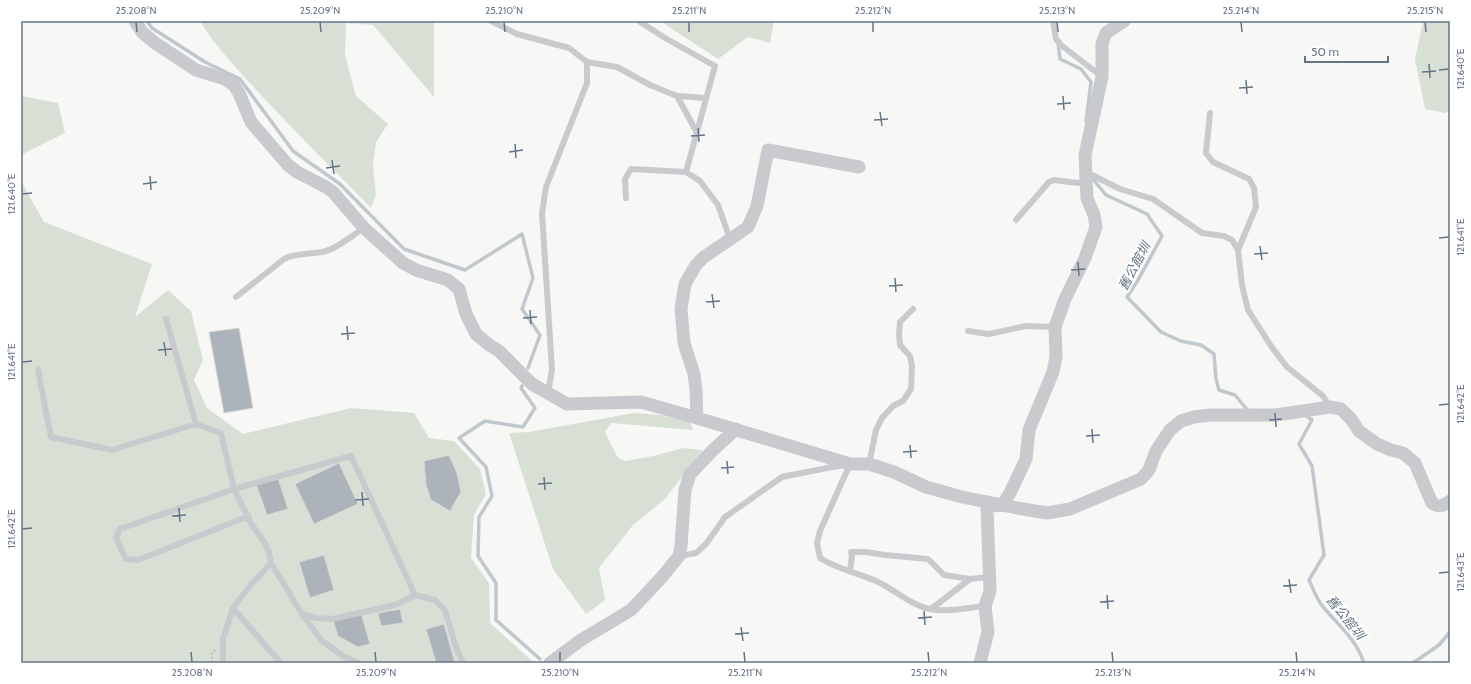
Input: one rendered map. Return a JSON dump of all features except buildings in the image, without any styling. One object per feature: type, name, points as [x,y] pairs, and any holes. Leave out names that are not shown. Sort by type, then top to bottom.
[{"type":"street","points":[[135,21],[142,32],[155,43],[196,70],[234,85],[239,93],[251,122],[288,165],[297,172],[333,192],[364,228],[403,264],[416,270],[448,280],[459,288],[466,314],[476,334],[499,351],[532,384],[567,404],[641,402],[850,464],[869,464],[894,472],[926,487],[962,497],[1047,513],[1070,508],[1141,479],[1149,470],[1156,452],[1170,430],[1181,421],[1194,417],[1210,415],[1276,415],[1330,407],[1341,409],[1351,419],[1359,431],[1378,444],[1391,450],[1403,453],[1415,464],[1432,503],[1444,506],[1450,501]]},
{"type":"street","points":[[980,663],[988,632],[985,606],[990,591],[987,507],[1003,504],[1026,460],[1029,430],[1053,372],[1056,356],[1055,327],[1065,299],[1085,258],[1096,227],[1094,215],[1087,198],[1085,155],[1102,77],[1102,44],[1106,33],[1124,21]]},
{"type":"street","points":[[697,418],[694,374],[684,343],[681,309],[685,284],[696,265],[704,257],[748,227],[757,206],[768,150],[859,167]]},
{"type":"street","points":[[550,663],[581,640],[631,610],[662,577],[679,556],[685,490],[690,474],[736,429]]},
{"type":"lane","points":[[491,21],[517,34],[568,48],[587,62],[617,67],[650,85],[677,96],[706,98]]},
{"type":"lane","points":[[639,21],[665,38],[715,66],[686,172]]},
{"type":"lane","points":[[1054,21],[1056,39],[1060,45],[1102,77]]},
{"type":"lane","points":[[548,393],[552,369],[542,213],[546,187],[587,83],[587,62]]},
{"type":"lane","points":[[677,96],[696,131]]},
{"type":"lane","points":[[1210,113],[1206,153],[1213,162],[1249,179],[1254,188],[1256,207],[1238,250]]},
{"type":"lane","points":[[626,198],[625,179],[631,169],[686,172],[700,181],[718,205],[730,239]]},
{"type":"lane","points":[[1016,220],[1049,182],[1054,180],[1078,183],[1093,179],[1092,175],[1120,190],[1153,199],[1202,233],[1224,236],[1232,240],[1238,250],[1242,286],[1248,310],[1271,346],[1287,367],[1323,396],[1330,407]]},
{"type":"lane","points":[[236,297],[284,259],[290,256],[323,252],[331,249],[364,228]]},
{"type":"lane","points":[[869,464],[876,430],[882,418],[893,406],[903,401],[911,390],[912,366],[910,356],[900,345],[899,335],[900,322],[913,309]]},
{"type":"lane","points":[[166,320],[196,424]]},
{"type":"lane","points":[[968,331],[989,334],[1026,326],[1055,327]]},
{"type":"lane","points":[[38,370],[52,437],[112,450],[196,424],[221,433],[234,489],[249,516],[252,525],[269,552],[271,563],[302,614],[321,640],[343,656],[358,663]]},
{"type":"lane","points":[[249,516],[138,560],[126,559],[116,538],[120,529],[234,489],[351,456],[415,595]]},
{"type":"lane","points":[[679,556],[696,553],[706,544],[725,517],[782,477],[850,464]]},
{"type":"lane","points":[[850,464],[820,531],[817,543],[820,558],[828,563],[877,581],[914,603],[931,610],[949,610],[985,606]]},
{"type":"lane","points":[[850,570],[852,556],[851,552],[866,552],[928,559],[944,575],[970,579],[989,577]]},
{"type":"lane","points":[[223,663],[222,639],[232,608],[271,563]]},
{"type":"lane","points":[[931,610],[970,579]]},
{"type":"lane","points":[[302,614],[316,618],[332,619],[395,605],[415,595],[435,600],[445,610],[456,647],[463,663]]},
{"type":"lane","points":[[232,608],[282,663]]},
{"type":"lane","points":[[339,663],[343,656]]},
{"type":"shaded area","points":[[200,21],[434,21],[434,97],[373,25],[346,23],[345,55],[356,96],[388,124],[376,142],[373,167],[376,195],[371,208],[258,92],[220,49]]},
{"type":"shaded area","points":[[660,21],[774,21],[770,43],[748,37],[718,59]]},
{"type":"shaded area","points":[[1423,21],[1450,21],[1450,111],[1445,113],[1425,109],[1415,59]]},
{"type":"shaded area","points":[[21,96],[58,103],[65,133],[21,155]]},
{"type":"shaded area","points":[[21,181],[44,222],[152,264],[135,317],[168,290],[191,311],[203,360],[194,380],[207,408],[243,434],[351,408],[414,413],[429,438],[454,441],[480,469],[486,494],[474,515],[471,558],[489,583],[490,623],[532,661],[532,663],[21,663]]},
{"type":"shaded area","points":[[634,413],[661,415],[690,422],[693,430],[611,423],[605,432],[618,458],[626,461],[683,448],[703,450],[664,500],[633,525],[599,568],[605,600],[586,614],[553,569],[509,433],[529,432]]},
{"type":"waterway","points":[[147,21],[152,28],[205,62],[240,79],[293,151],[340,184],[404,249],[465,270],[522,234],[533,278],[522,309],[540,335],[528,368]]},
{"type":"waterway","name":"舊公館圳","points":[[1058,42],[1060,59],[1081,69],[1091,82],[1086,122]]},
{"type":"waterway","name":"舊公館圳","points":[[1092,178],[1106,195],[1147,214],[1162,236],[1127,297],[1161,332],[1181,341],[1201,345],[1214,354],[1216,379],[1219,390],[1235,395],[1249,412]]},
{"type":"waterway","points":[[522,386],[521,388],[535,408],[523,427],[485,421],[459,438],[486,467],[492,496],[479,517],[478,556],[496,583],[496,620],[540,659]]},
{"type":"waterway","name":"舊公館圳","points":[[1305,415],[1312,420],[1299,444],[1312,466],[1324,555],[1309,580],[1319,602],[1352,640],[1364,663]]},
{"type":"waterway","name":"舊公館圳","points":[[1413,663],[1439,645],[1450,632]]}]
